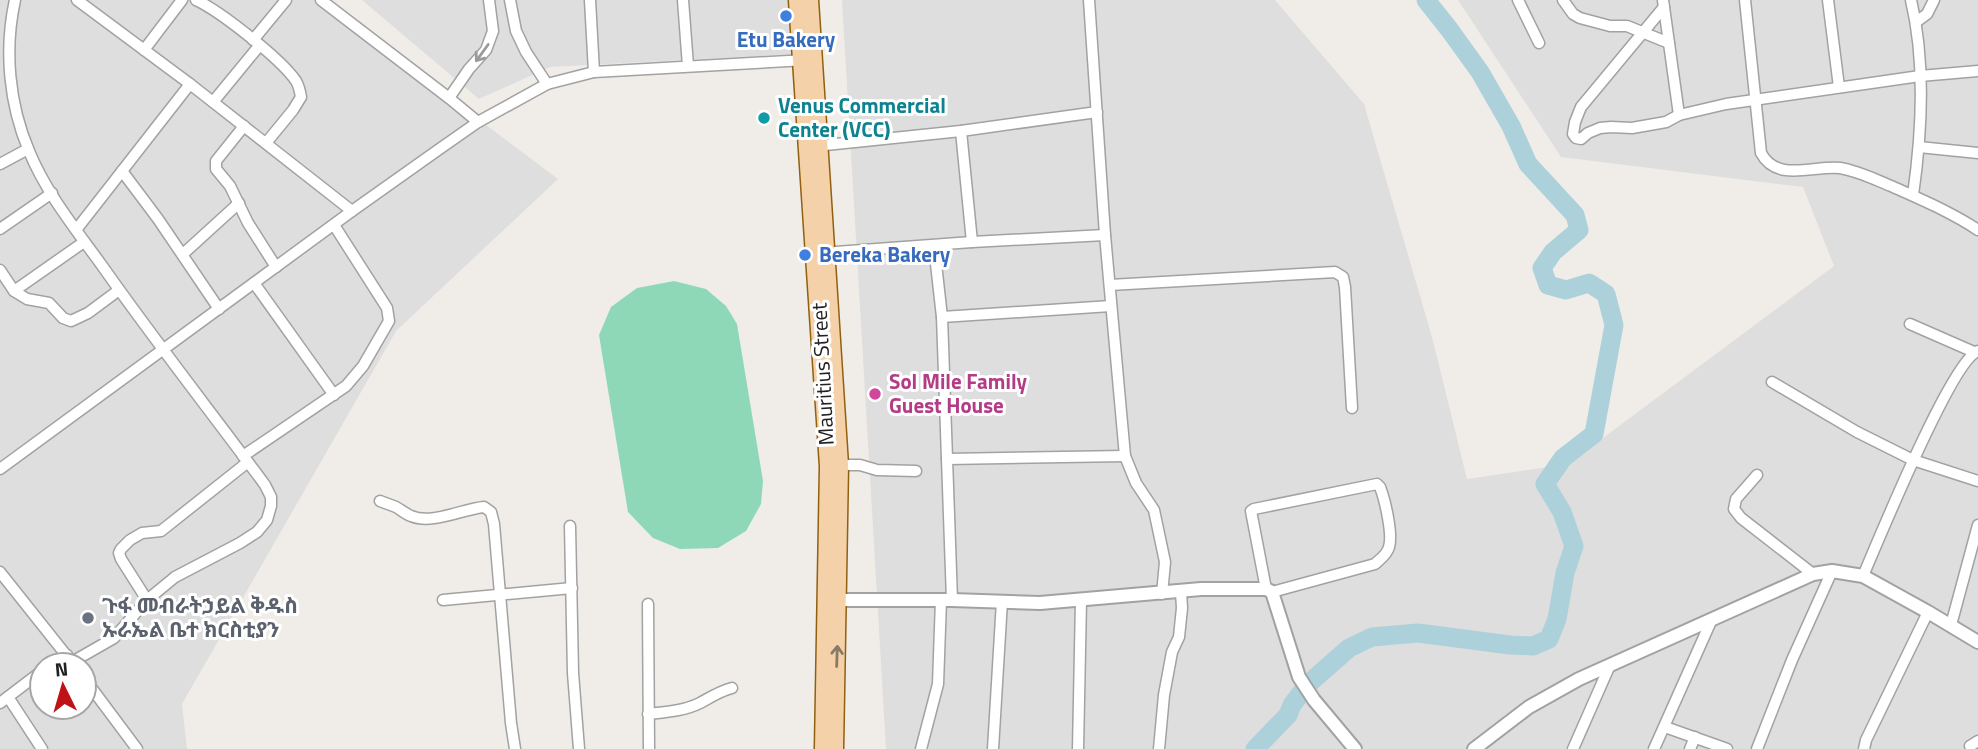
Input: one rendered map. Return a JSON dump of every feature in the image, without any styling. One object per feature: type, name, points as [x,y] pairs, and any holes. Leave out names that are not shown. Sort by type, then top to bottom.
[{"type":"main road","name":"Mauritius Street","points":[[798,0],[808,60],[834,466],[832,600],[835,749]]},
{"type":"main road","name":"Mauritius Street","points":[[808,60],[810,0]]},
{"type":"main road","name":"Mauritius Street","points":[[823,749],[832,600]]},
{"type":"street","points":[[15,0],[12,17],[11,92],[28,149],[38,171],[76,230],[265,485],[271,497],[267,520],[257,532],[175,576],[147,600],[114,638],[90,651]]},
{"type":"street","points":[[76,0],[190,84],[352,211]]},
{"type":"street","points":[[144,50],[182,0]]},
{"type":"street","points":[[196,0],[208,5],[256,43],[298,84],[301,97],[266,143]]},
{"type":"street","points":[[213,102],[286,0]]},
{"type":"street","points":[[321,0],[478,122]]},
{"type":"street","points":[[449,98],[486,50],[493,31],[489,0]]},
{"type":"street","points":[[510,0],[516,32],[547,84]]},
{"type":"street","points":[[590,0],[594,72]]},
{"type":"street","points":[[683,0],[688,66]]},
{"type":"street","points":[[1089,0],[1105,235],[1125,456],[1136,483],[1154,510],[1165,562],[1163,594]]},
{"type":"street","points":[[1518,0],[1539,43]]},
{"type":"street","points":[[1563,0],[1580,18],[1610,26],[1628,26],[1669,43]]},
{"type":"street","points":[[1745,0],[1761,153],[1766,162],[1789,170],[1806,171],[1830,167],[1854,170],[1913,195],[1978,230]]},
{"type":"street","points":[[1828,0],[1839,87]]},
{"type":"street","points":[[1911,0],[1916,22],[1920,76],[1919,147],[1913,195]]},
{"type":"street","points":[[1916,22],[1927,14],[1934,0]]},
{"type":"street","points":[[1664,4],[1581,107],[1573,134],[1576,138],[1581,139],[1600,128],[1632,128],[1666,122],[1679,115],[1756,99],[1920,76],[1978,71]]},
{"type":"street","points":[[1664,4],[1679,115]]},
{"type":"street","points":[[0,9],[12,17]]},
{"type":"street","points":[[0,469],[478,122],[547,84],[594,72],[808,60]]},
{"type":"street","points":[[76,230],[190,84]]},
{"type":"street","points":[[0,100],[11,92]]},
{"type":"street","points":[[814,146],[961,131],[1097,112]]},
{"type":"street","points":[[244,126],[216,161],[216,169],[230,186],[248,223],[276,267]]},
{"type":"street","points":[[961,131],[972,242]]},
{"type":"street","points":[[1919,147],[1978,153]]},
{"type":"street","points":[[0,164],[28,149]]},
{"type":"street","points":[[122,171],[183,254],[219,309]]},
{"type":"street","points":[[0,229],[52,193]]},
{"type":"street","points":[[183,254],[239,203]]},
{"type":"street","points":[[147,600],[121,559],[121,549],[142,533],[161,531],[245,459],[346,386],[363,366],[389,321],[387,307],[334,225]]},
{"type":"street","points":[[821,253],[1105,235]]},
{"type":"street","points":[[14,291],[85,242]]},
{"type":"street","points":[[921,749],[937,684],[947,600],[947,459],[942,317],[934,246]]},
{"type":"street","points":[[0,270],[14,291],[27,299],[49,303],[63,318],[71,321],[88,313],[119,290]]},
{"type":"street","points":[[1110,285],[1335,272],[1343,277],[1345,287],[1352,408]]},
{"type":"street","points":[[254,283],[334,395]]},
{"type":"street","points":[[942,317],[1111,306]]},
{"type":"street","points":[[1863,576],[1913,460],[1957,374],[1976,351],[1910,324]]},
{"type":"street","points":[[1772,382],[1857,432],[1913,460],[1978,481]]},
{"type":"street","points":[[947,459],[1125,456]]},
{"type":"street","points":[[834,466],[860,465],[877,470],[916,471]]},
{"type":"street","points":[[1757,475],[1736,499],[1734,509],[1741,518],[1813,574]]},
{"type":"street","points":[[832,600],[1040,603],[1201,589],[1269,591],[1375,564],[1384,556],[1390,546],[1388,513],[1377,484],[1251,511],[1269,591],[1298,677],[1354,749]]},
{"type":"street","points":[[380,501],[411,516],[424,519],[484,507],[491,512],[515,749]]},
{"type":"street","points":[[1951,625],[1978,525]]},
{"type":"street","points":[[570,526],[573,673],[579,749]]},
{"type":"street","points":[[1757,749],[1792,660],[1832,571]]},
{"type":"street","points":[[1474,749],[1529,707],[1579,678],[1813,574],[1832,571],[1863,576],[1978,642]]},
{"type":"street","points":[[0,572],[63,651]]},
{"type":"street","points":[[443,600],[572,588]]},
{"type":"street","points":[[1159,749],[1164,695],[1172,652],[1179,637],[1181,592]]},
{"type":"street","points":[[1078,749],[1081,600]]},
{"type":"street","points":[[993,749],[1002,601]]},
{"type":"street","points":[[648,604],[649,749]]},
{"type":"street","points":[[1864,749],[1928,611]]},
{"type":"street","points":[[1654,749],[1712,619]]},
{"type":"street","points":[[1573,749],[1610,665]]},
{"type":"street","points":[[28,682],[4,700],[42,749]]},
{"type":"street","points":[[648,714],[675,711],[698,704],[719,691],[732,688]]},
{"type":"street","points":[[98,697],[137,749]]},
{"type":"street","points":[[1665,727],[1727,749]]},
{"type":"street","points":[[1690,749],[1695,737]]},
{"type":"shaded area","points":[[0,0],[320,0],[558,179],[396,331],[182,704],[187,749],[0,749]]},
{"type":"shaded area","points":[[362,0],[790,0],[796,54],[550,67],[479,99]]},
{"type":"shaded area","points":[[842,0],[1275,0],[1364,104],[1432,337],[1467,479],[1568,464],[1834,266],[1803,187],[1561,157],[1458,0],[1978,0],[1978,749],[886,749]]},
{"type":"green space","points":[[674,281],[706,289],[726,306],[737,324],[763,481],[761,504],[746,531],[718,548],[680,549],[653,538],[628,512],[599,335],[611,307],[637,288]]},
{"type":"waterway","points":[[1255,749],[1288,715],[1307,685],[1349,648],[1372,637],[1418,633],[1533,646],[1549,639],[1557,619],[1565,573],[1574,546],[1562,512],[1545,484],[1563,458],[1594,434],[1614,325],[1606,294],[1589,283],[1566,290],[1548,285],[1542,268],[1553,252],[1579,230],[1575,215],[1528,164],[1511,126],[1480,72],[1426,0]]},
{"type":"place","name":"Etu Bakery","points":[[786,16]]},
{"type":"place","name":"Venus Commercial Center (VCC)","points":[[764,118]]},
{"type":"place","name":"Bereka Bakery","points":[[805,255]]},
{"type":"place","name":"Sol Mile Family Guest House","points":[[875,394]]},
{"type":"place","name":"ጉፋ መብራትኃይል ቅዱስ ኡራኤል ቤተ ክርስቲያን","points":[[88,618]]}]
